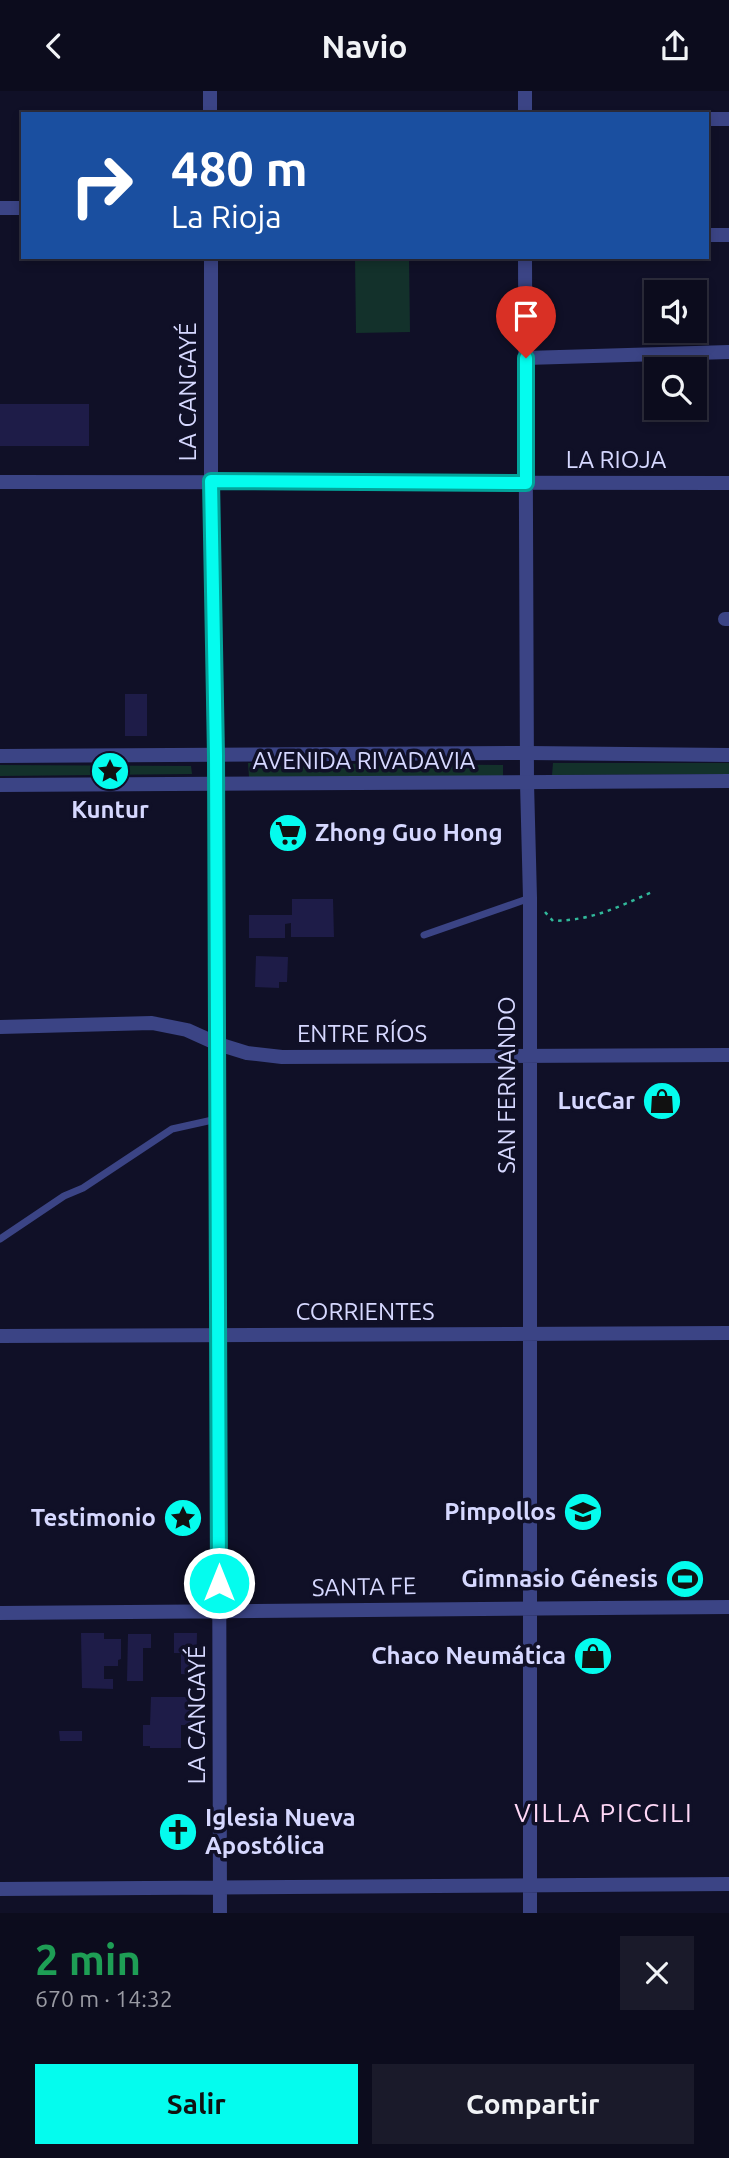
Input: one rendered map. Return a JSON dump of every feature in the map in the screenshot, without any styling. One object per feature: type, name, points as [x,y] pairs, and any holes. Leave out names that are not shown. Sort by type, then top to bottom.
[{"type":"street","points":[[210,91],[210,112]]},
{"type":"street","points":[[525,91],[525,112]]},
{"type":"street","points":[[709,119],[729,119]]},
{"type":"street","points":[[0,208],[21,208]]},
{"type":"street","points":[[709,235],[729,235]]},
{"type":"street","name":"LA CANGAYÉ","points":[[211,259],[218,1044],[220,1913]]},
{"type":"street","name":"SAN FERNANDO","points":[[526,259],[527,783],[530,898],[530,1913]]},
{"type":"street","points":[[526,358],[729,352]]},
{"type":"street","name":"LA RIOJA","points":[[0,482],[729,482]]},
{"type":"street","name":"AVENIDA RIVADAVIA","points":[[0,756],[528,753],[729,755]]},
{"type":"street","name":"AVENIDA RIVADAVIA","points":[[0,785],[729,781]]},
{"type":"street","name":"ENTRE RÍOS","points":[[0,1027],[152,1023],[187,1030],[247,1053],[282,1057],[729,1055]]},
{"type":"street","name":"CORRIENTES","points":[[0,1336],[729,1333]]},
{"type":"street","name":"SANTA FE","points":[[0,1613],[729,1607]]},
{"type":"street","points":[[0,1889],[729,1884]]},
{"type":"lane","points":[[424,935],[530,898]]},
{"type":"lane","points":[[0,1239],[172,1129],[217,1119]]},
{"type":"path","points":[[530,898],[554,921],[580,920],[611,911],[652,892]]},
{"type":"green space","points":[[355,259],[409,259],[410,332],[356,333]]},
{"type":"green space","points":[[248,763],[503,765],[503,776],[249,777]]},
{"type":"green space","points":[[553,763],[729,763],[729,774],[552,775]]},
{"type":"green space","points":[[0,765],[191,766],[192,774],[0,776]]},
{"type":"building","points":[[0,404],[89,404],[89,446],[0,446]]},
{"type":"building","points":[[125,694],[147,694],[147,736],[125,736]]},
{"type":"building","points":[[292,899],[333,899],[334,937],[291,937],[291,923],[285,924],[285,938],[249,938],[249,915],[292,915]]},
{"type":"building","points":[[256,956],[288,957],[287,982],[279,982],[279,988],[255,987]]},
{"type":"building","points":[[81,1633],[104,1633],[104,1639],[121,1639],[121,1659],[118,1660],[118,1666],[104,1666],[104,1679],[113,1679],[113,1689],[82,1688]]},
{"type":"building","points":[[174,1633],[197,1633],[196,1675],[181,1674],[181,1653],[174,1653]]},
{"type":"building","points":[[128,1634],[151,1634],[151,1648],[143,1648],[143,1681],[127,1681]]},
{"type":"building","points":[[151,1697],[196,1697],[196,1725],[181,1725],[181,1748],[143,1746],[143,1725],[150,1725]]},
{"type":"building","points":[[59,1731],[82,1731],[82,1741],[60,1741]]},
{"type":"place","name":"Kuntur","points":[[110,771]]},
{"type":"place","name":"Zhong Guo Hong","points":[[288,833]]},
{"type":"place","name":"LucCar","points":[[662,1101]]},
{"type":"place","name":"Pimpollos","points":[[583,1512]]},
{"type":"place","name":"Testimonio","points":[[183,1518]]},
{"type":"place","name":"Gimnasio Génesis","points":[[685,1579]]},
{"type":"place","name":"Chaco Neumática","points":[[593,1656]]},
{"type":"place","name":"Iglesia Nueva Apostólica","points":[[178,1832]]},
{"type":"district","name":"VILLA PICCILI","points":[[604,1813]]},
{"type":"route","points":[[219,1583],[216,755],[211,481],[526,483],[526,358]]}]
